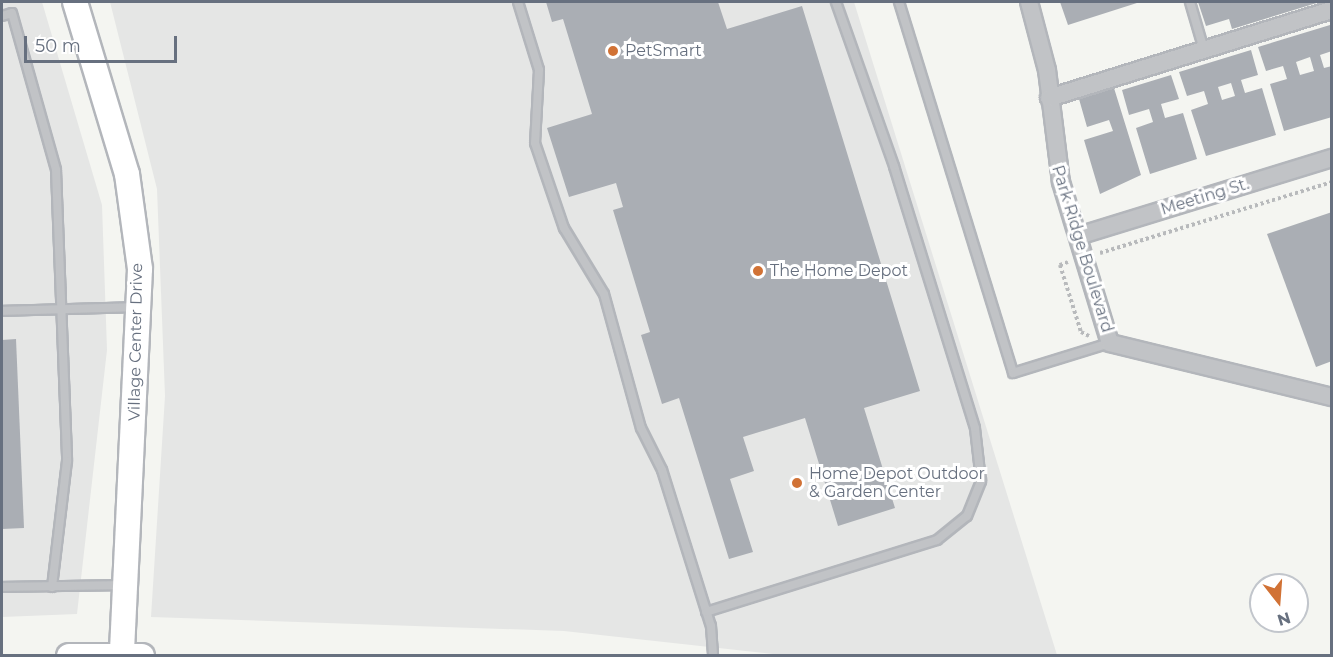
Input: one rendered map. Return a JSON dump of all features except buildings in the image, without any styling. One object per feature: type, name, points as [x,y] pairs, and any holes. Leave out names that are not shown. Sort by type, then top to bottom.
[{"type":"street","name":"Village Center Drive","points":[[75,2],[127,174],[140,269],[124,585],[132,655]]},
{"type":"street","name":"Park Ridge Boulevard","points":[[1029,2],[1049,98],[1055,156],[1110,343],[1332,397]]},
{"type":"street","points":[[1049,98],[1332,10]]},
{"type":"street","name":"Meeting St.","points":[[1078,236],[1332,158]]},
{"type":"street","points":[[69,656],[132,655]]},
{"type":"lane","points":[[518,2],[539,70],[532,124],[539,156],[564,228],[604,294],[641,428],[662,470],[706,612],[713,656]]},
{"type":"lane","points":[[706,612],[937,540],[967,516],[981,481],[975,428],[894,166],[836,2]]},
{"type":"lane","points":[[899,2],[1013,374],[1110,343]]},
{"type":"lane","points":[[1190,2],[1204,50]]},
{"type":"lane","points":[[2,16],[12,13],[56,171],[67,461],[52,587]]},
{"type":"lane","points":[[2,311],[139,307]]},
{"type":"lane","points":[[2,587],[124,585]]},
{"type":"path","points":[[1097,254],[1332,182]]},
{"type":"path","points":[[1075,260],[1060,265],[1081,332],[1110,343]]},
{"type":"shaded area","points":[[2,2],[42,2],[102,205],[107,350],[77,614],[2,617]]},
{"type":"shaded area","points":[[110,2],[854,2],[1057,655],[792,656],[564,631],[151,617],[165,396],[157,189]]},
{"type":"place","name":"PetSmart","points":[[613,51]]},
{"type":"place","name":"The Home Depot","points":[[758,271]]},
{"type":"place","name":"Home Depot Outdoor & Garden Center","points":[[797,483]]}]
